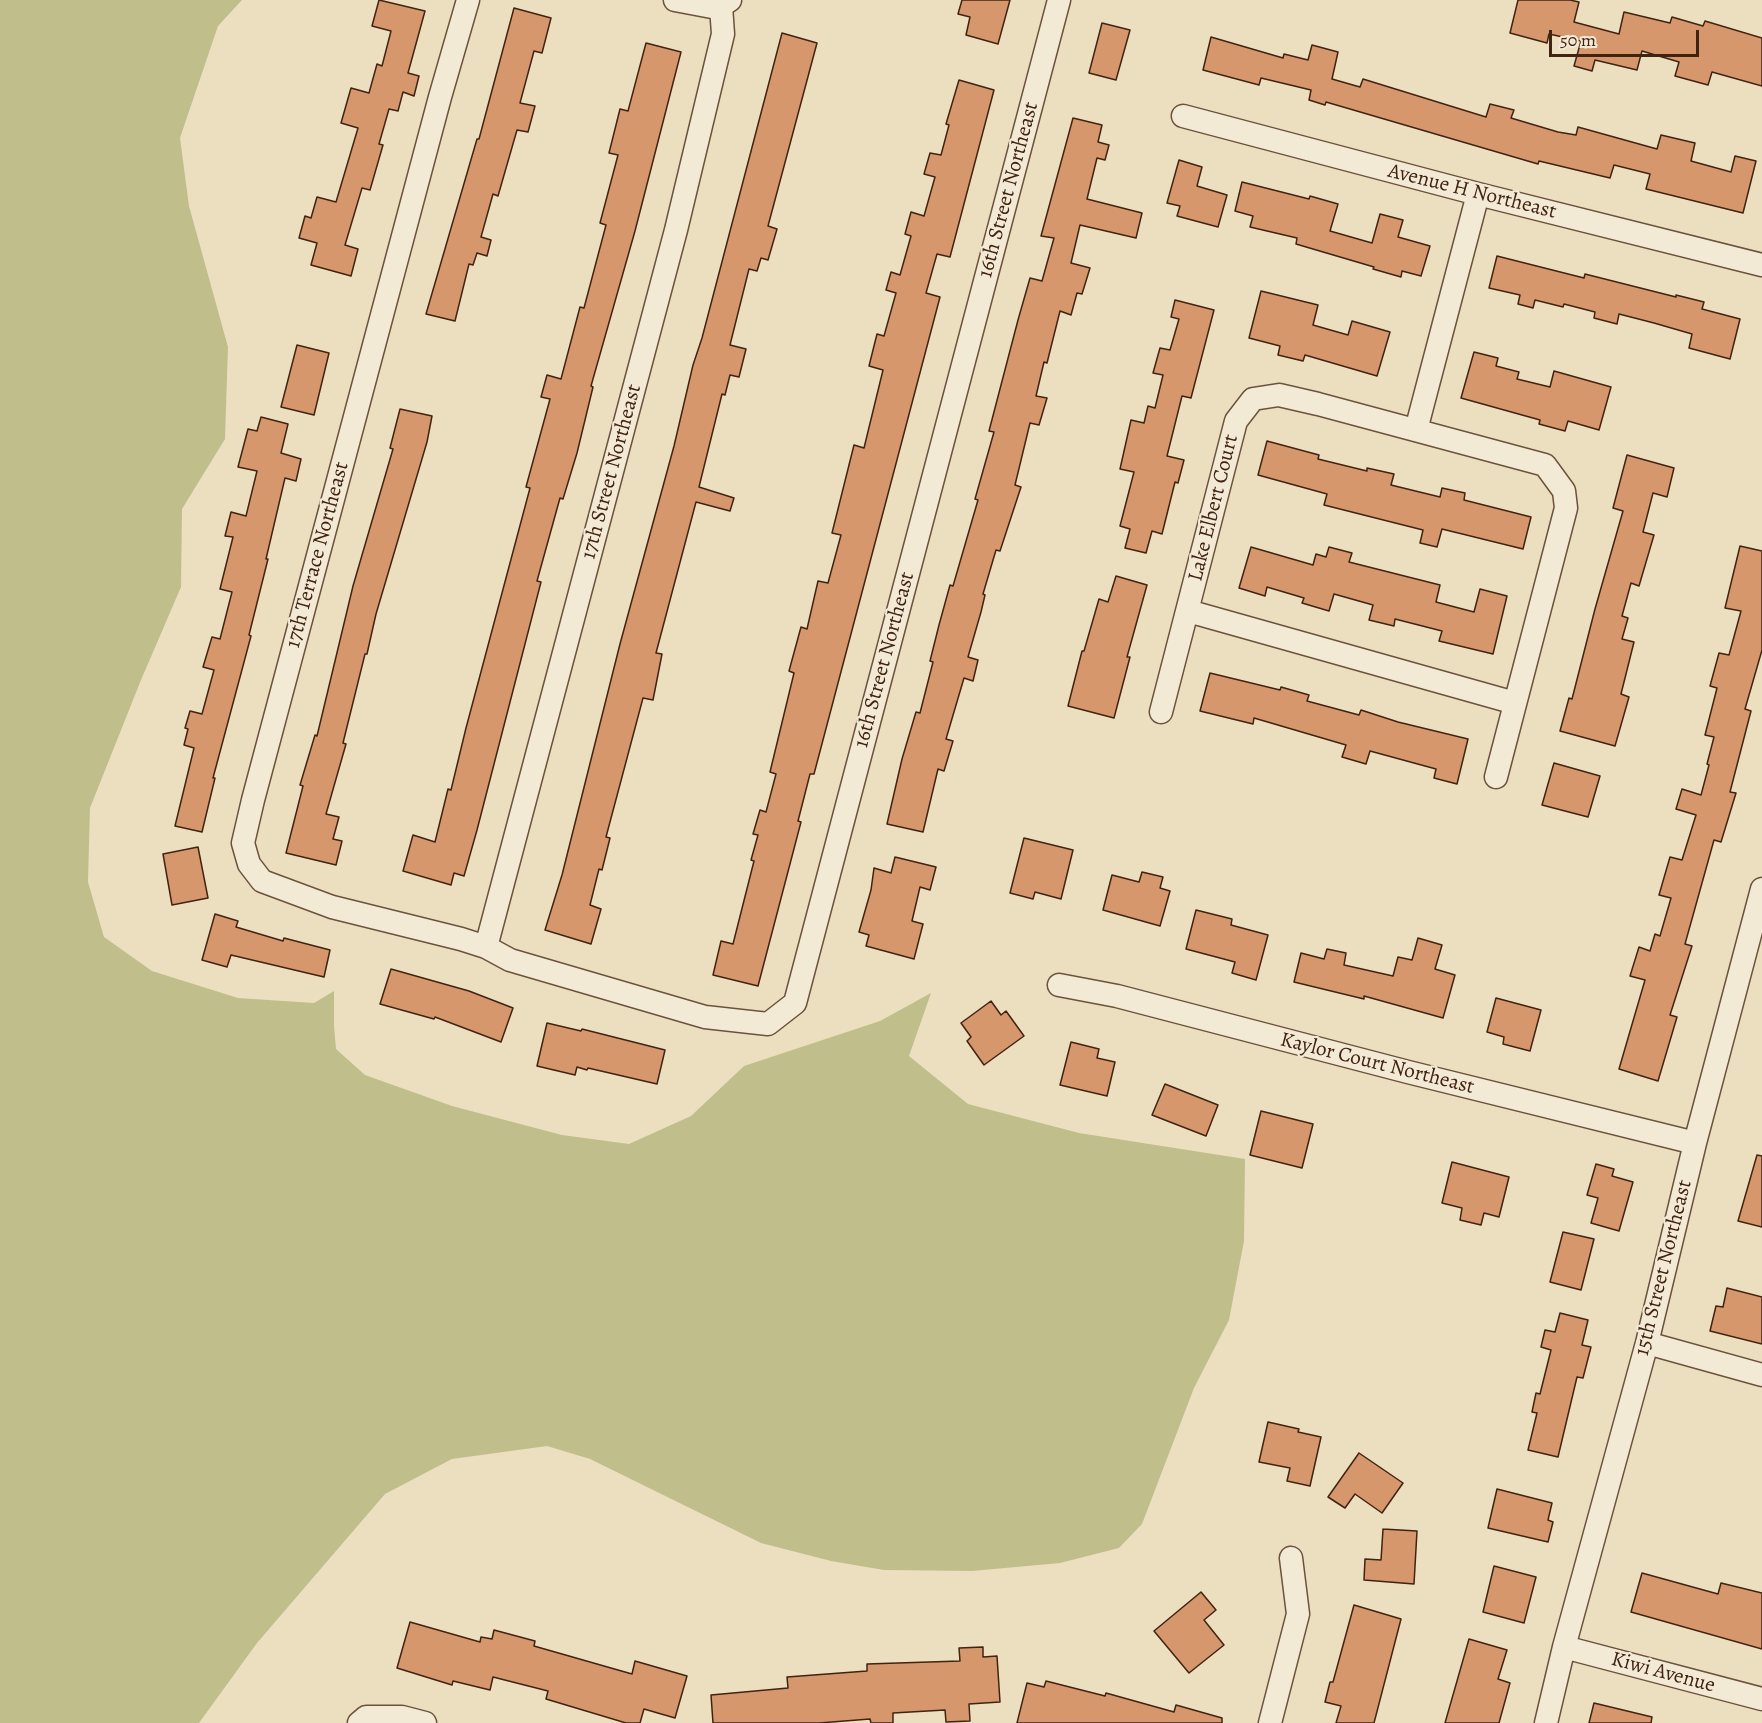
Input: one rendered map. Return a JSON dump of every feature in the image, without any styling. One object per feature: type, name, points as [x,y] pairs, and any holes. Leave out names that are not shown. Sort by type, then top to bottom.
[{"type":"street","name":"17th Terrace Northeast","points":[[468,0],[431,131],[243,843],[249,864],[262,881],[332,907],[406,924],[486,947]]},
{"type":"street","points":[[675,0],[712,7],[726,3]]},
{"type":"street","name":"16th Street Northeast","points":[[486,947],[510,960],[705,1017],[768,1024],[795,1003],[1059,0]]},
{"type":"street","name":"17th Street Northeast","points":[[486,947],[676,230],[723,34],[726,3]]},
{"type":"street","name":"Avenue H Northeast","points":[[1184,116],[1478,194],[1762,265]]},
{"type":"street","points":[[1416,430],[1478,194]]},
{"type":"street","name":"Lake Elbert Court","points":[[1161,712],[1236,421],[1253,399],[1280,395],[1545,465],[1564,491],[1566,508],[1496,777]]},
{"type":"street","name":"Lake Elbert Court","points":[[1188,611],[1515,703]]},
{"type":"street","name":"15th Street Northeast","points":[[1546,1723],[1564,1647],[1647,1343],[1695,1143],[1762,889]]},
{"type":"street","name":"Kaylor Court Northeast","points":[[1059,985],[1117,996],[1408,1072],[1695,1143]]},
{"type":"street","points":[[1647,1343],[1762,1376]]},
{"type":"street","points":[[1270,1723],[1298,1614],[1291,1558]]},
{"type":"street","name":"Kiwi Avenue","points":[[1564,1647],[1762,1699]]},
{"type":"street","points":[[362,1720],[402,1717],[425,1723]]},
{"type":"shaded area","points":[[0,0],[242,0],[218,26],[180,138],[189,206],[228,347],[225,439],[182,509],[181,587],[90,808],[88,882],[104,937],[152,971],[238,998],[314,1003],[334,991],[336,1049],[365,1075],[452,1106],[562,1135],[629,1144],[691,1116],[744,1066],[880,1021],[931,993],[909,1056],[968,1104],[1079,1133],[1245,1159],[1244,1241],[1229,1320],[1194,1388],[1142,1524],[1119,1548],[1060,1563],[972,1571],[884,1570],[831,1561],[761,1543],[590,1459],[547,1446],[452,1459],[385,1494],[257,1643],[199,1723],[0,1723]]},
{"type":"building","points":[[379,0],[425,11],[408,73],[419,76],[414,96],[403,92],[398,111],[389,109],[379,144],[383,145],[370,190],[362,188],[345,245],[358,249],[351,276],[311,265],[317,243],[299,238],[305,216],[311,218],[317,197],[336,202],[358,128],[341,123],[351,88],[369,93],[377,64],[382,66],[391,31],[372,26]]},
{"type":"building","points":[[962,0],[1010,0],[998,44],[966,35],[970,17],[958,14]]},
{"type":"building","points":[[1518,0],[1579,2],[1574,22],[1619,34],[1624,12],[1670,23],[1672,17],[1703,26],[1705,21],[1762,38],[1762,86],[1712,72],[1708,85],[1675,76],[1679,62],[1642,51],[1637,70],[1595,60],[1592,71],[1574,66],[1581,41],[1549,34],[1547,43],[1510,33]]},
{"type":"building","points":[[514,8],[551,18],[542,53],[534,51],[520,103],[535,106],[528,132],[517,130],[498,196],[493,194],[481,237],[491,240],[487,256],[477,253],[473,265],[469,264],[455,321],[426,314],[477,139],[479,139]]},
{"type":"building","points":[[1102,23],[1130,30],[1116,80],[1089,73]]},
{"type":"building","points":[[782,33],[817,43],[768,226],[777,229],[768,260],[761,258],[757,271],[749,269],[730,345],[746,349],[739,377],[730,375],[725,395],[722,394],[699,487],[734,498],[730,511],[696,502],[656,653],[662,654],[653,700],[643,698],[606,837],[610,838],[590,905],[601,909],[591,944],[545,930],[562,875],[620,644]]},
{"type":"building","points":[[1211,37],[1283,58],[1284,54],[1308,60],[1312,45],[1338,52],[1332,79],[1360,87],[1363,79],[1486,117],[1490,104],[1514,110],[1511,118],[1558,132],[1576,135],[1578,127],[1657,149],[1661,135],[1695,143],[1691,161],[1731,172],[1735,156],[1756,161],[1743,213],[1646,189],[1650,174],[1614,165],[1610,178],[1539,161],[1538,164],[1326,102],[1325,105],[1309,100],[1311,90],[1261,78],[1259,85],[1203,70]]},
{"type":"building","points":[[646,43],[681,52],[635,231],[591,386],[593,387],[577,453],[563,499],[560,498],[537,581],[541,582],[477,830],[464,876],[454,873],[451,885],[403,871],[413,835],[435,842],[448,789],[451,790],[530,488],[526,487],[550,399],[541,397],[547,375],[561,379],[580,307],[584,308],[606,225],[600,223],[618,155],[609,153],[620,109],[628,111]]},
{"type":"building","points":[[959,80],[994,90],[950,257],[937,254],[926,293],[940,297],[814,774],[810,774],[798,821],[801,822],[758,986],[713,975],[721,941],[733,944],[754,861],[751,860],[758,835],[753,834],[760,810],[766,812],[776,774],[770,772],[794,673],[789,671],[801,627],[807,629],[818,581],[828,583],[841,535],[832,533],[854,445],[864,448],[883,370],[869,366],[877,334],[884,336],[896,293],[886,290],[891,272],[900,275],[911,236],[905,234],[911,212],[924,216],[935,177],[924,174],[930,153],[941,155],[949,125],[946,124]]},
{"type":"building","points":[[1073,118],[1102,125],[1098,142],[1109,145],[1105,160],[1097,158],[1087,199],[1142,213],[1136,238],[1080,225],[1071,263],[1090,268],[1082,294],[1077,293],[1071,315],[1060,311],[1047,363],[1044,362],[1036,396],[1047,398],[1039,425],[1030,423],[1015,485],[1021,487],[1000,551],[996,550],[983,594],[985,595],[981,612],[968,657],[978,660],[973,681],[964,678],[946,739],[953,741],[944,771],[938,769],[923,832],[887,824],[902,759],[916,712],[920,713],[933,662],[930,661],[950,585],[953,586],[978,500],[975,499],[994,432],[989,431],[1018,320],[1030,278],[1042,281],[1054,238],[1041,236]]},
{"type":"building","points":[[1179,160],[1202,167],[1197,186],[1227,195],[1218,227],[1177,216],[1180,206],[1167,203]]},
{"type":"building","points":[[1242,182],[1338,204],[1330,231],[1372,243],[1380,214],[1403,220],[1398,237],[1430,246],[1421,276],[1402,271],[1401,277],[1373,269],[1374,267],[1296,244],[1297,238],[1250,227],[1253,216],[1235,211]]},
{"type":"building","points":[[1497,256],[1584,278],[1585,274],[1704,302],[1702,309],[1740,319],[1730,359],[1689,348],[1692,334],[1654,323],[1619,314],[1617,324],[1594,318],[1595,312],[1564,304],[1563,307],[1535,300],[1533,308],[1518,304],[1520,295],[1489,288]]},
{"type":"building","points":[[1261,291],[1318,305],[1313,325],[1348,335],[1352,321],[1390,332],[1377,376],[1305,355],[1303,361],[1278,355],[1280,346],[1249,338]]},
{"type":"building","points":[[1175,300],[1214,310],[1191,398],[1182,396],[1167,456],[1184,460],[1178,483],[1175,482],[1162,534],[1152,531],[1146,553],[1125,548],[1130,529],[1120,526],[1134,472],[1120,469],[1131,420],[1144,423],[1148,406],[1155,408],[1163,375],[1153,373],[1160,348],[1170,350],[1179,319],[1171,317]]},
{"type":"building","points":[[297,345],[329,353],[314,415],[281,407]]},
{"type":"building","points":[[1474,352],[1498,358],[1496,366],[1519,372],[1517,379],[1550,387],[1554,371],[1611,387],[1599,430],[1568,421],[1565,431],[1539,424],[1540,420],[1461,398]]},
{"type":"building","points":[[400,409],[432,416],[427,442],[376,614],[367,654],[365,654],[343,743],[346,744],[326,814],[339,817],[333,839],[342,841],[336,865],[286,853],[303,786],[300,785],[315,735],[317,736],[353,586],[393,449],[390,448]]},
{"type":"building","points":[[261,417],[288,424],[281,453],[301,459],[296,481],[285,478],[249,635],[251,636],[213,778],[215,778],[202,832],[175,826],[194,748],[184,745],[188,729],[185,728],[190,711],[202,714],[214,670],[203,667],[212,637],[220,639],[232,592],[220,589],[233,537],[225,536],[231,512],[246,516],[257,471],[238,467],[248,429],[257,431]]},
{"type":"building","points":[[1267,441],[1319,455],[1318,459],[1367,471],[1367,468],[1394,474],[1391,485],[1440,497],[1442,488],[1465,493],[1464,500],[1531,517],[1523,549],[1442,529],[1437,547],[1420,543],[1423,530],[1324,505],[1327,494],[1258,475]]},
{"type":"building","points":[[1627,455],[1674,468],[1667,497],[1653,493],[1643,532],[1654,535],[1639,586],[1631,583],[1622,616],[1628,618],[1622,639],[1634,642],[1621,694],[1629,697],[1615,746],[1560,731],[1569,698],[1572,699],[1623,511],[1613,508]]},
{"type":"building","points":[[1740,546],[1762,551],[1762,650],[1745,709],[1751,711],[1730,792],[1736,793],[1721,842],[1714,840],[1685,944],[1692,946],[1670,1015],[1677,1017],[1658,1081],[1619,1069],[1645,980],[1630,976],[1639,947],[1650,951],[1655,934],[1660,936],[1671,898],[1659,895],[1670,857],[1682,860],[1696,815],[1676,809],[1682,789],[1701,795],[1709,765],[1707,764],[1714,737],[1705,735],[1717,688],[1710,686],[1719,653],[1729,655],[1741,611],[1725,608]]},
{"type":"building","points":[[1251,547],[1313,565],[1316,554],[1326,557],[1329,547],[1352,553],[1349,562],[1440,585],[1436,602],[1474,612],[1480,589],[1507,596],[1493,654],[1439,641],[1442,631],[1395,619],[1394,626],[1369,620],[1373,605],[1334,594],[1329,611],[1302,603],[1304,598],[1267,587],[1265,596],[1239,588]]},
{"type":"building","points":[[1116,576],[1147,585],[1127,657],[1130,657],[1114,718],[1068,706],[1082,651],[1084,651],[1099,599],[1108,602]]},
{"type":"building","points":[[1210,673],[1280,690],[1281,687],[1309,695],[1307,701],[1359,715],[1361,710],[1398,722],[1468,739],[1457,784],[1434,778],[1436,769],[1370,751],[1366,764],[1342,757],[1346,745],[1254,718],[1253,724],[1200,711]]},
{"type":"building","points":[[1554,763],[1600,776],[1588,817],[1542,805]]},
{"type":"building","points":[[1024,838],[1073,850],[1061,899],[1035,892],[1033,899],[1010,893]]},
{"type":"building","points":[[198,847],[208,898],[172,905],[163,854]]},
{"type":"building","points":[[895,857],[936,867],[930,890],[920,887],[912,921],[923,924],[914,959],[866,946],[869,935],[859,932],[871,890],[874,868],[891,873]]},
{"type":"building","points":[[1142,872],[1163,877],[1160,888],[1170,891],[1160,926],[1103,910],[1112,875],[1139,882]]},
{"type":"building","points":[[1196,910],[1232,919],[1231,925],[1268,935],[1256,980],[1232,973],[1235,962],[1186,949]]},
{"type":"building","points":[[215,914],[238,921],[236,927],[283,941],[284,938],[330,950],[324,977],[231,955],[227,967],[202,960]]},
{"type":"building","points":[[1418,938],[1442,945],[1435,969],[1455,975],[1443,1018],[1364,996],[1364,999],[1294,982],[1301,953],[1324,959],[1327,949],[1346,953],[1344,965],[1393,976],[1398,957],[1412,960]]},
{"type":"building","points":[[391,969],[469,991],[513,1008],[501,1042],[435,1017],[434,1019],[380,1004]]},
{"type":"building","points":[[1496,998],[1541,1010],[1530,1051],[1503,1044],[1504,1037],[1487,1032]]},
{"type":"building","points":[[991,1001],[1001,1015],[1006,1011],[1024,1036],[984,1065],[967,1041],[971,1037],[961,1023]]},
{"type":"building","points":[[547,1023],[581,1031],[582,1029],[665,1050],[657,1084],[588,1068],[587,1070],[577,1067],[575,1075],[537,1066]]},
{"type":"building","points":[[1071,1042],[1099,1049],[1097,1058],[1115,1062],[1107,1096],[1060,1085]]},
{"type":"building","points":[[1165,1084],[1218,1105],[1206,1136],[1152,1115]]},
{"type":"building","points":[[1261,1111],[1313,1124],[1302,1168],[1250,1155]]},
{"type":"building","points":[[1757,1155],[1762,1156],[1762,1227],[1738,1221]]},
{"type":"building","points":[[1452,1162],[1509,1177],[1499,1217],[1484,1213],[1481,1225],[1460,1220],[1462,1208],[1442,1203]]},
{"type":"building","points":[[1596,1164],[1614,1169],[1612,1176],[1633,1182],[1619,1231],[1591,1223],[1598,1198],[1587,1195]]},
{"type":"building","points":[[1563,1232],[1594,1239],[1581,1290],[1550,1282]]},
{"type":"building","points":[[1727,1288],[1762,1297],[1762,1344],[1710,1331],[1716,1306],[1723,1307]]},
{"type":"building","points":[[1560,1313],[1588,1320],[1582,1345],[1591,1347],[1583,1378],[1577,1377],[1558,1457],[1528,1450],[1537,1413],[1532,1412],[1536,1393],[1540,1394],[1551,1350],[1541,1347],[1545,1330],[1555,1332]]},
{"type":"building","points":[[1268,1422],[1321,1437],[1310,1486],[1287,1481],[1290,1468],[1259,1462]]},
{"type":"building","points":[[1359,1453],[1403,1483],[1382,1513],[1355,1494],[1345,1508],[1328,1497]]},
{"type":"building","points":[[1497,1489],[1552,1503],[1548,1520],[1553,1522],[1548,1542],[1488,1528]]},
{"type":"building","points":[[1383,1529],[1417,1531],[1414,1584],[1364,1580],[1365,1559],[1381,1560]]},
{"type":"building","points":[[1494,1566],[1536,1577],[1524,1623],[1483,1612]]},
{"type":"building","points":[[1642,1573],[1718,1594],[1721,1583],[1762,1593],[1762,1649],[1631,1612]]},
{"type":"building","points":[[1201,1592],[1216,1610],[1204,1620],[1224,1645],[1189,1673],[1154,1631]]},
{"type":"building","points":[[1354,1605],[1401,1619],[1374,1723],[1336,1723],[1341,1706],[1325,1702],[1330,1682],[1333,1682]]},
{"type":"building","points":[[410,1622],[480,1642],[481,1637],[492,1639],[494,1630],[535,1641],[534,1646],[632,1674],[635,1661],[687,1676],[675,1718],[644,1709],[640,1723],[626,1723],[546,1699],[548,1691],[493,1677],[490,1690],[453,1681],[452,1685],[397,1668]]},
{"type":"building","points":[[1469,1639],[1507,1650],[1498,1679],[1510,1683],[1499,1723],[1445,1723]]},
{"type":"building","points":[[983,1647],[983,1657],[997,1656],[1000,1702],[969,1704],[970,1721],[946,1722],[945,1710],[893,1713],[893,1723],[871,1723],[870,1719],[819,1723],[713,1723],[711,1695],[788,1688],[787,1677],[867,1671],[867,1664],[960,1661],[959,1648]]},
{"type":"building","points":[[1046,1681],[1105,1696],[1106,1693],[1174,1712],[1176,1705],[1222,1718],[1222,1723],[1017,1723],[1027,1683],[1044,1687]]},
{"type":"building","points":[[1594,1703],[1652,1717],[1651,1723],[1589,1723]]}]
